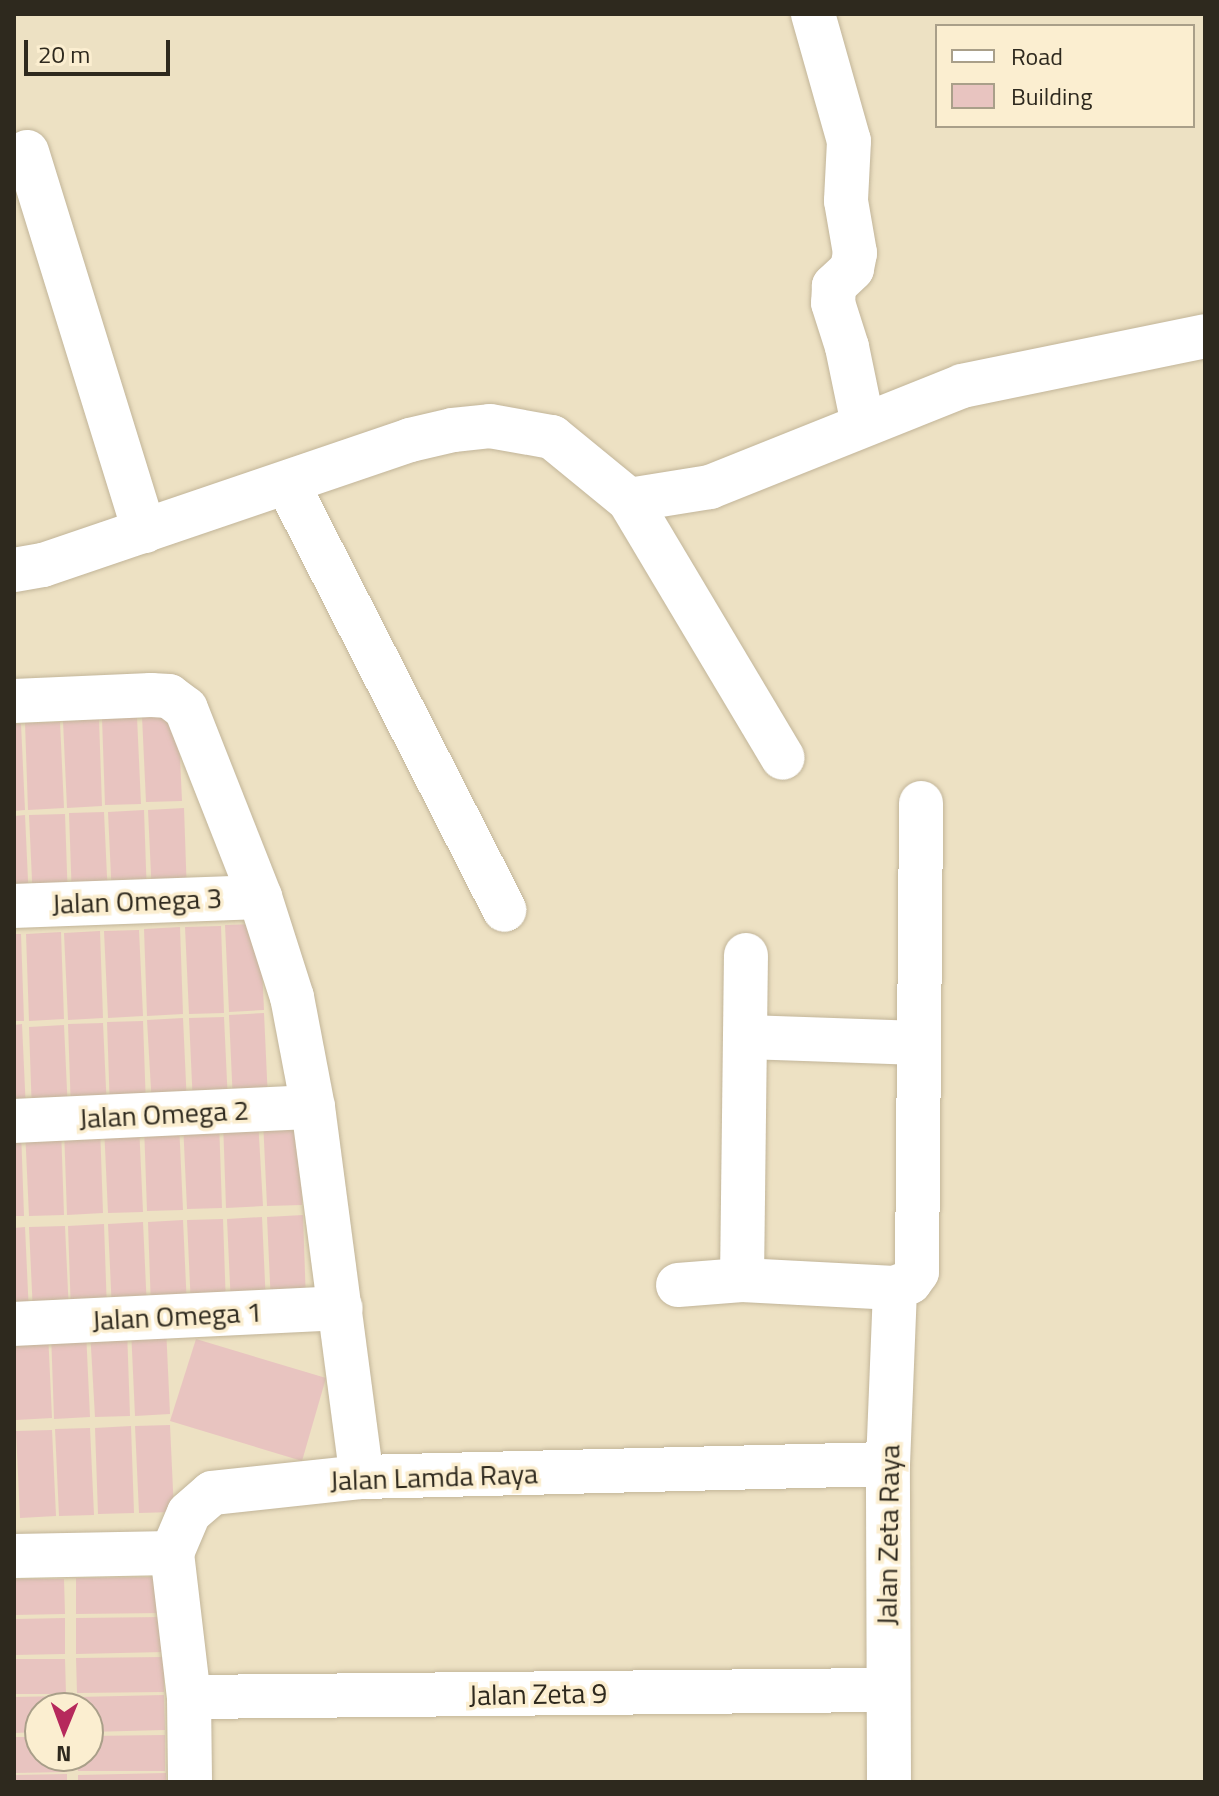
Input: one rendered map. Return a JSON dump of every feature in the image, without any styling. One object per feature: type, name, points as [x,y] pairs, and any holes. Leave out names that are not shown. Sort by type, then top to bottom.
[{"type":"street","points":[[813,14],[849,141],[846,201],[855,253],[852,269],[834,286],[833,303],[847,347],[863,424]]},
{"type":"street","points":[[27,152],[144,531]]},
{"type":"street","points":[[629,500],[710,487],[962,386],[1205,336]]},
{"type":"street","points":[[14,570],[43,565],[410,440],[490,426],[552,437],[629,500],[783,758]]},
{"type":"street","points":[[287,483],[505,910]]},
{"type":"street","points":[[14,701],[169,696],[186,709],[260,897],[292,997],[313,1107],[362,1477]]},
{"type":"street","points":[[678,1285],[742,1280],[895,1288],[910,1282],[917,1272],[920,1248],[921,803]]},
{"type":"street","name":"Jalan Omega 3","points":[[14,906],[260,897]]},
{"type":"street","points":[[742,1280],[746,955]]},
{"type":"street","points":[[747,1037],[919,1043]]},
{"type":"street","name":"Jalan Omega 2","points":[[14,1121],[313,1107]]},
{"type":"street","name":"Jalan Zeta Raya","points":[[889,1782],[886,1690],[888,1464],[895,1288]]},
{"type":"street","name":"Jalan Omega 1","points":[[14,1324],[341,1308]]},
{"type":"street","name":"Jalan Lamda Raya","points":[[172,1553],[189,1513],[212,1493],[362,1477],[888,1464]]},
{"type":"street","points":[[14,1556],[172,1553],[189,1697],[190,1782]]},
{"type":"street","name":"Jalan Zeta 9","points":[[189,1697],[886,1690]]},
{"type":"building","points":[[178,714],[182,801],[146,802],[142,716]]},
{"type":"building","points":[[137,717],[141,804],[105,805],[102,718]]},
{"type":"building","points":[[99,719],[102,806],[67,808],[63,721]]},
{"type":"building","points":[[60,722],[64,808],[28,810],[25,723]]},
{"type":"building","points":[[14,724],[21,724],[25,810],[14,811]]},
{"type":"building","points":[[184,808],[187,895],[152,896],[148,810]]},
{"type":"building","points":[[144,810],[147,897],[112,898],[108,812]]},
{"type":"building","points":[[104,812],[108,898],[72,900],[69,813]]},
{"type":"building","points":[[65,814],[68,901],[33,902],[29,815]]},
{"type":"building","points":[[25,815],[29,902],[14,903],[14,816]]},
{"type":"building","points":[[260,924],[264,1010],[229,1012],[225,925]]},
{"type":"building","points":[[221,926],[224,1013],[189,1014],[185,927]]},
{"type":"building","points":[[180,927],[183,1014],[147,1016],[144,929]]},
{"type":"building","points":[[139,930],[143,1016],[108,1018],[104,931]]},
{"type":"building","points":[[100,931],[103,1018],[68,1020],[64,933]]},
{"type":"building","points":[[61,932],[64,1019],[29,1021],[26,934]]},
{"type":"building","points":[[14,934],[21,934],[24,1021],[14,1021]]},
{"type":"building","points":[[264,1013],[268,1100],[233,1102],[229,1015]]},
{"type":"building","points":[[224,1017],[228,1103],[193,1105],[189,1018]]},
{"type":"building","points":[[183,1018],[187,1105],[152,1107],[147,1020]]},
{"type":"building","points":[[143,1021],[146,1107],[110,1109],[107,1022]]},
{"type":"building","points":[[103,1023],[107,1110],[71,1111],[68,1024]]},
{"type":"building","points":[[22,1024],[26,1111],[14,1112],[14,1025]]},
{"type":"building","points":[[64,1025],[68,1112],[32,1114],[29,1027]]},
{"type":"building","points":[[299,1118],[302,1205],[267,1206],[263,1120]]},
{"type":"building","points":[[258,1119],[263,1206],[226,1208],[223,1121]]},
{"type":"building","points":[[219,1121],[222,1208],[187,1209],[183,1123]]},
{"type":"building","points":[[179,1123],[183,1210],[147,1211],[144,1125]]},
{"type":"building","points":[[139,1125],[143,1212],[108,1213],[104,1126]]},
{"type":"building","points":[[100,1126],[103,1213],[67,1215],[64,1128]]},
{"type":"building","points":[[61,1128],[64,1215],[29,1216],[25,1129]]},
{"type":"building","points":[[14,1130],[21,1130],[24,1216],[14,1216]]},
{"type":"building","points":[[303,1215],[306,1302],[271,1304],[267,1217]]},
{"type":"building","points":[[262,1217],[266,1304],[231,1306],[227,1219]]},
{"type":"building","points":[[223,1219],[226,1306],[191,1307],[187,1220]]},
{"type":"building","points":[[183,1220],[187,1307],[151,1308],[148,1222]]},
{"type":"building","points":[[143,1222],[147,1309],[112,1311],[108,1224]]},
{"type":"building","points":[[104,1224],[107,1311],[71,1313],[68,1226]]},
{"type":"building","points":[[65,1226],[69,1313],[33,1313],[29,1227]]},
{"type":"building","points":[[25,1227],[29,1314],[14,1315],[14,1228]]},
{"type":"building","points":[[166,1327],[170,1414],[135,1416],[131,1329]]},
{"type":"building","points":[[127,1329],[130,1416],[95,1417],[90,1330]]},
{"type":"building","points":[[86,1331],[90,1417],[54,1419],[51,1332]]},
{"type":"building","points":[[48,1332],[52,1418],[16,1420],[14,1333]]},
{"type":"building","points":[[196,1339],[326,1378],[302,1461],[170,1421]]},
{"type":"building","points":[[170,1425],[174,1512],[139,1513],[135,1426]]},
{"type":"building","points":[[131,1426],[134,1513],[98,1514],[95,1428]]},
{"type":"building","points":[[90,1428],[94,1515],[59,1516],[55,1429]]},
{"type":"building","points":[[52,1430],[56,1516],[20,1518],[16,1431]]},
{"type":"building","points":[[163,1577],[164,1613],[76,1614],[76,1578]]},
{"type":"building","points":[[14,1579],[64,1579],[65,1614],[14,1615]]},
{"type":"building","points":[[164,1617],[164,1652],[76,1654],[76,1618]]},
{"type":"building","points":[[65,1618],[65,1654],[14,1655],[14,1619]]},
{"type":"building","points":[[164,1657],[164,1692],[77,1692],[76,1658]]},
{"type":"building","points":[[14,1659],[65,1659],[66,1692],[14,1694]]},
{"type":"building","points":[[164,1695],[165,1730],[104,1732],[104,1696]]},
{"type":"building","points":[[14,1697],[24,1697],[24,1733],[14,1733]]},
{"type":"building","points":[[165,1735],[165,1771],[104,1771],[104,1736]]},
{"type":"building","points":[[14,1737],[24,1737],[24,1772],[67,1772],[14,1773]]},
{"type":"building","points":[[166,1773],[166,1782],[78,1782],[78,1775]]},
{"type":"building","points":[[67,1774],[67,1782],[14,1782],[14,1775]]}]
